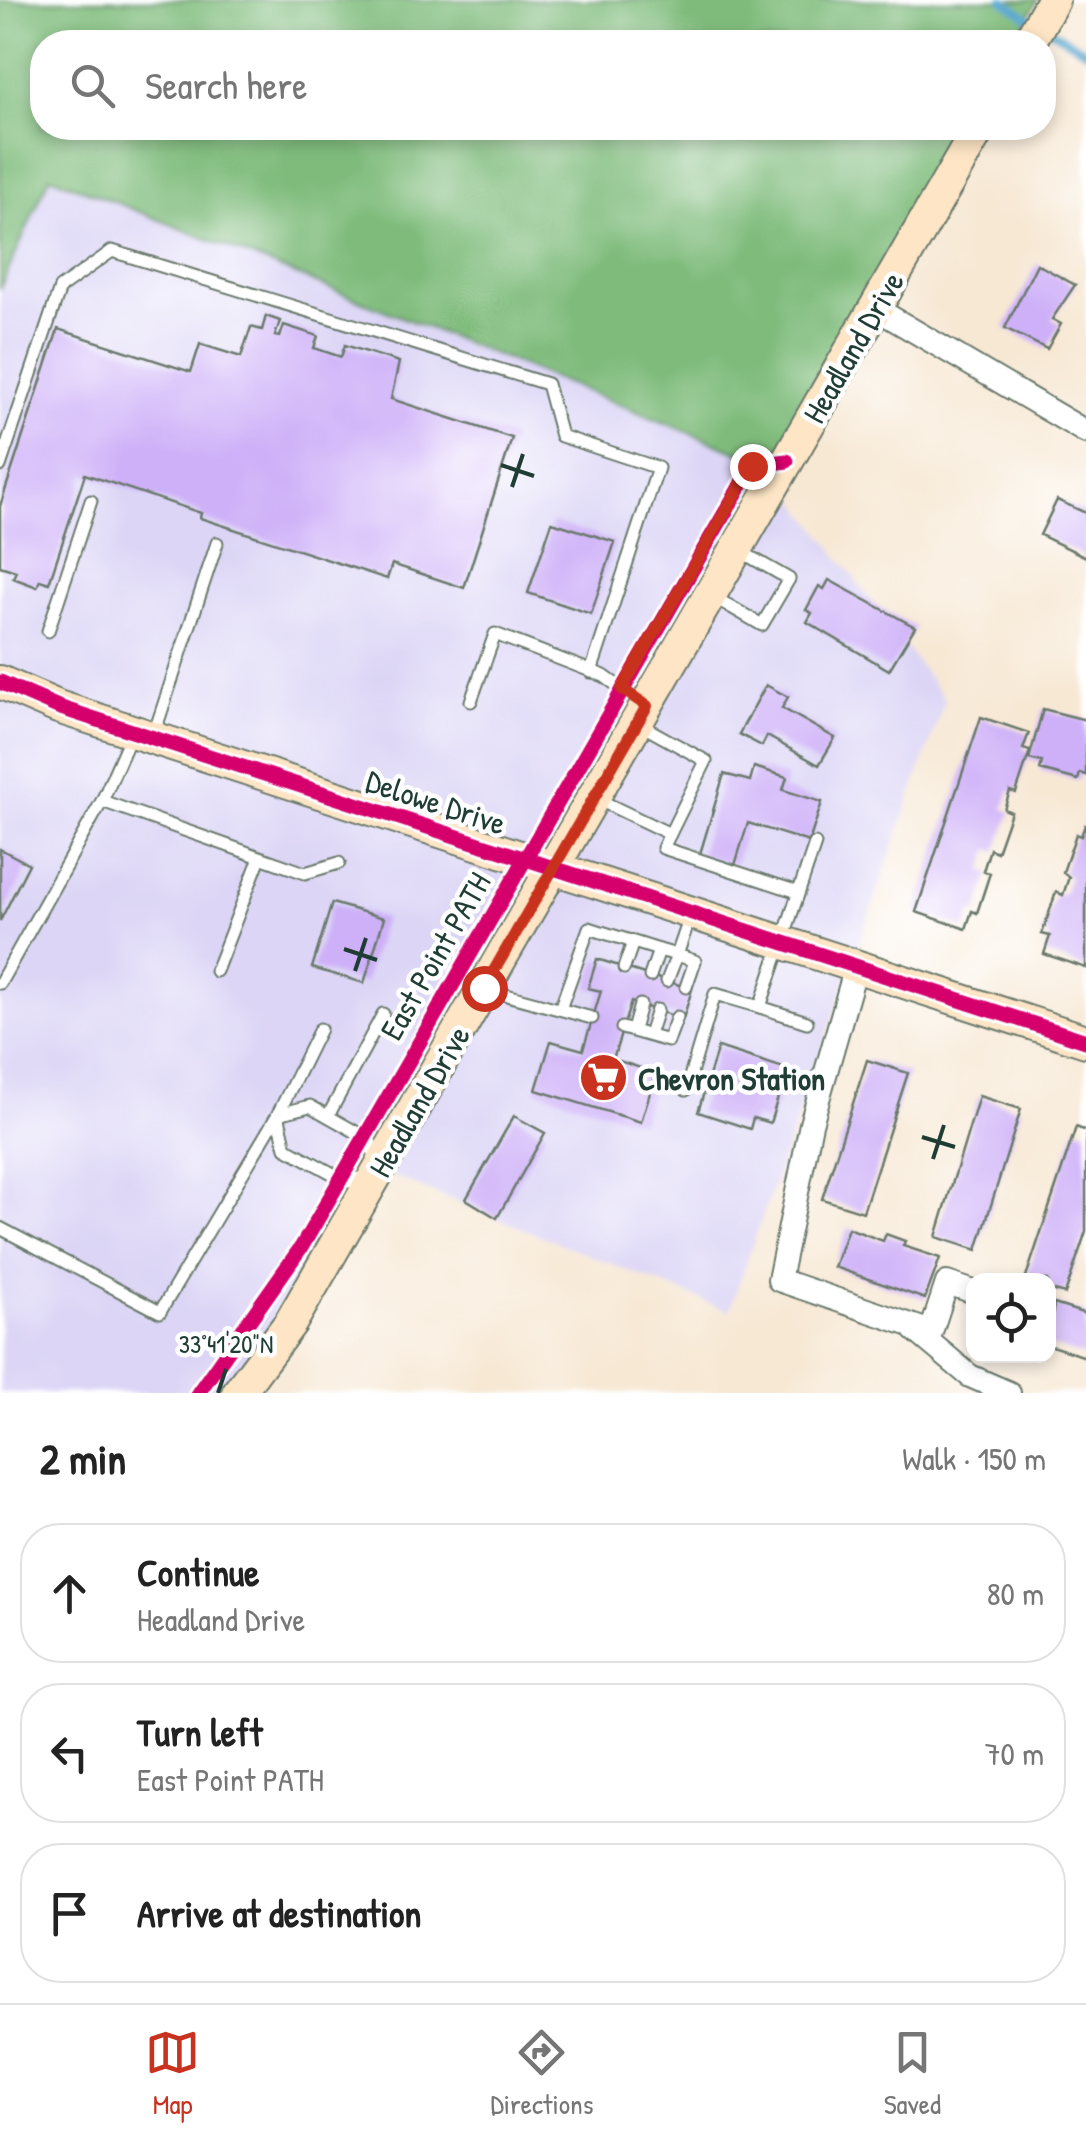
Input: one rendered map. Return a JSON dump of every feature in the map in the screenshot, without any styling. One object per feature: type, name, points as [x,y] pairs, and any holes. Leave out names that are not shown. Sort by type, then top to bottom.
[{"type":"main road","points":[[1035,30],[1053,0]]},
{"type":"main road","name":"Headland Drive","points":[[238,1393],[291,1322],[972,140]]},
{"type":"main road","name":"Delowe Drive","points":[[0,682],[143,734],[1086,1041]]},
{"type":"street","points":[[874,308],[1086,432]]},
{"type":"street","points":[[856,967],[811,1124],[779,1280],[930,1332],[947,1283],[966,1289]]},
{"type":"street","points":[[908,1325],[970,1376],[1009,1393]]},
{"type":"lane","points":[[0,466],[60,288],[112,251],[546,384],[560,436],[658,468],[591,672]]},
{"type":"lane","points":[[48,632],[91,501]]},
{"type":"lane","points":[[0,984],[143,734],[217,543]]},
{"type":"lane","points":[[710,595],[762,624],[780,594],[788,578],[737,549]]},
{"type":"lane","points":[[471,701],[495,634],[591,672],[706,761],[663,848],[798,892]]},
{"type":"lane","points":[[594,798],[670,834]]},
{"type":"lane","points":[[102,801],[258,860],[305,873],[340,863]]},
{"type":"lane","points":[[760,1007],[815,844]]},
{"type":"lane","points":[[216,971],[258,860]]},
{"type":"lane","points":[[666,981],[691,914]]},
{"type":"lane","points":[[560,1009],[589,928],[695,961],[686,987]]},
{"type":"lane","points":[[624,968],[633,942]]},
{"type":"lane","points":[[650,976],[659,950]]},
{"type":"lane","points":[[484,988],[592,1018]]},
{"type":"lane","points":[[686,1090],[715,994],[806,1022]]},
{"type":"lane","points":[[640,1005],[628,1029],[668,1041],[677,1017]]},
{"type":"lane","points":[[649,1036],[658,1010]]},
{"type":"lane","points":[[328,1116],[384,1014]]},
{"type":"lane","points":[[0,1228],[160,1312],[278,1114],[320,1029]]},
{"type":"lane","points":[[310,1106],[328,1116],[370,1140],[379,1171],[348,1182],[326,1171],[286,1148],[278,1114],[310,1106]]},
{"type":"shaded area","points":[[50,176],[770,465],[945,700],[729,1311],[375,1169],[249,1393],[0,1393],[0,290]]},
{"type":"green space","points":[[0,0],[1038,0],[1021,30],[30,30],[30,140],[958,140],[770,465],[50,176],[0,289]]},
{"type":"building","points":[[1037,264],[1075,285],[1052,319],[1061,324],[1047,349],[1005,328]]},
{"type":"building","points":[[266,316],[280,321],[275,336],[280,337],[284,325],[318,336],[314,348],[341,357],[345,345],[399,362],[391,399],[512,438],[464,588],[392,564],[387,579],[200,518],[201,513],[85,474],[49,583],[40,580],[37,587],[13,578],[16,571],[0,566],[0,506],[58,329],[191,372],[200,344],[241,357],[251,327],[262,330]]},
{"type":"building","points":[[1057,500],[1086,513],[1086,557],[1040,535]]},
{"type":"building","points":[[552,522],[615,542],[591,614],[528,593]]},
{"type":"building","points":[[829,580],[915,627],[889,670],[807,622],[812,613],[806,610],[819,586],[824,589]]},
{"type":"building","points":[[766,685],[788,697],[782,708],[835,738],[819,765],[767,736],[762,746],[739,734]]},
{"type":"building","points":[[1043,709],[1086,720],[1086,775],[1080,773],[1078,780],[1040,770],[1042,762],[1029,759]]},
{"type":"building","points":[[981,717],[1029,733],[1023,749],[1030,751],[1016,793],[1010,791],[1004,809],[1011,812],[997,852],[990,849],[983,871],[990,873],[977,913],[972,911],[966,929],[916,912]]},
{"type":"building","points":[[754,767],[787,777],[783,790],[822,802],[809,842],[748,823],[735,865],[700,854],[724,774],[750,781]]},
{"type":"building","points":[[1085,825],[1086,968],[1044,954],[1050,936],[1042,934],[1056,892],[1063,895],[1069,877],[1063,872],[1076,834],[1081,836]]},
{"type":"building","points":[[0,849],[29,864],[0,921]]},
{"type":"building","points":[[332,903],[384,918],[364,983],[312,968]]},
{"type":"building","points":[[597,959],[692,989],[683,1019],[631,1002],[613,1059],[656,1073],[641,1122],[536,1090],[551,1041],[583,1050],[601,991],[588,988]]},
{"type":"building","points":[[718,1047],[787,1069],[770,1123],[753,1118],[750,1129],[698,1112]]},
{"type":"building","points":[[867,1060],[908,1073],[863,1212],[822,1199]]},
{"type":"building","points":[[979,1096],[1021,1109],[977,1250],[936,1237]]},
{"type":"building","points":[[514,1116],[545,1133],[497,1218],[466,1199]]},
{"type":"building","points":[[1076,1127],[1086,1131],[1086,1231],[1065,1294],[1056,1291],[1056,1273],[1027,1273]]},
{"type":"building","points":[[848,1228],[883,1241],[886,1234],[905,1241],[903,1246],[940,1258],[925,1299],[834,1267]]},
{"type":"building","points":[[1056,1305],[1086,1314],[1086,1357],[1056,1348]]},
{"type":"waterway","points":[[1003,0],[1032,20]]},
{"type":"waterway","points":[[1045,27],[1050,30]]},
{"type":"waterway","points":[[1056,33],[1086,51]]},
{"type":"cycle path","name":"East Point PATH","points":[[198,1393],[302,1246],[752,466],[787,461]]},
{"type":"cycle path","points":[[0,682],[58,707],[1086,1041]]},
{"type":"place","name":"Chevron Station","points":[[603,1078]]},
{"type":"route","points":[[484,988],[647,706],[622,689],[752,466]]}]
